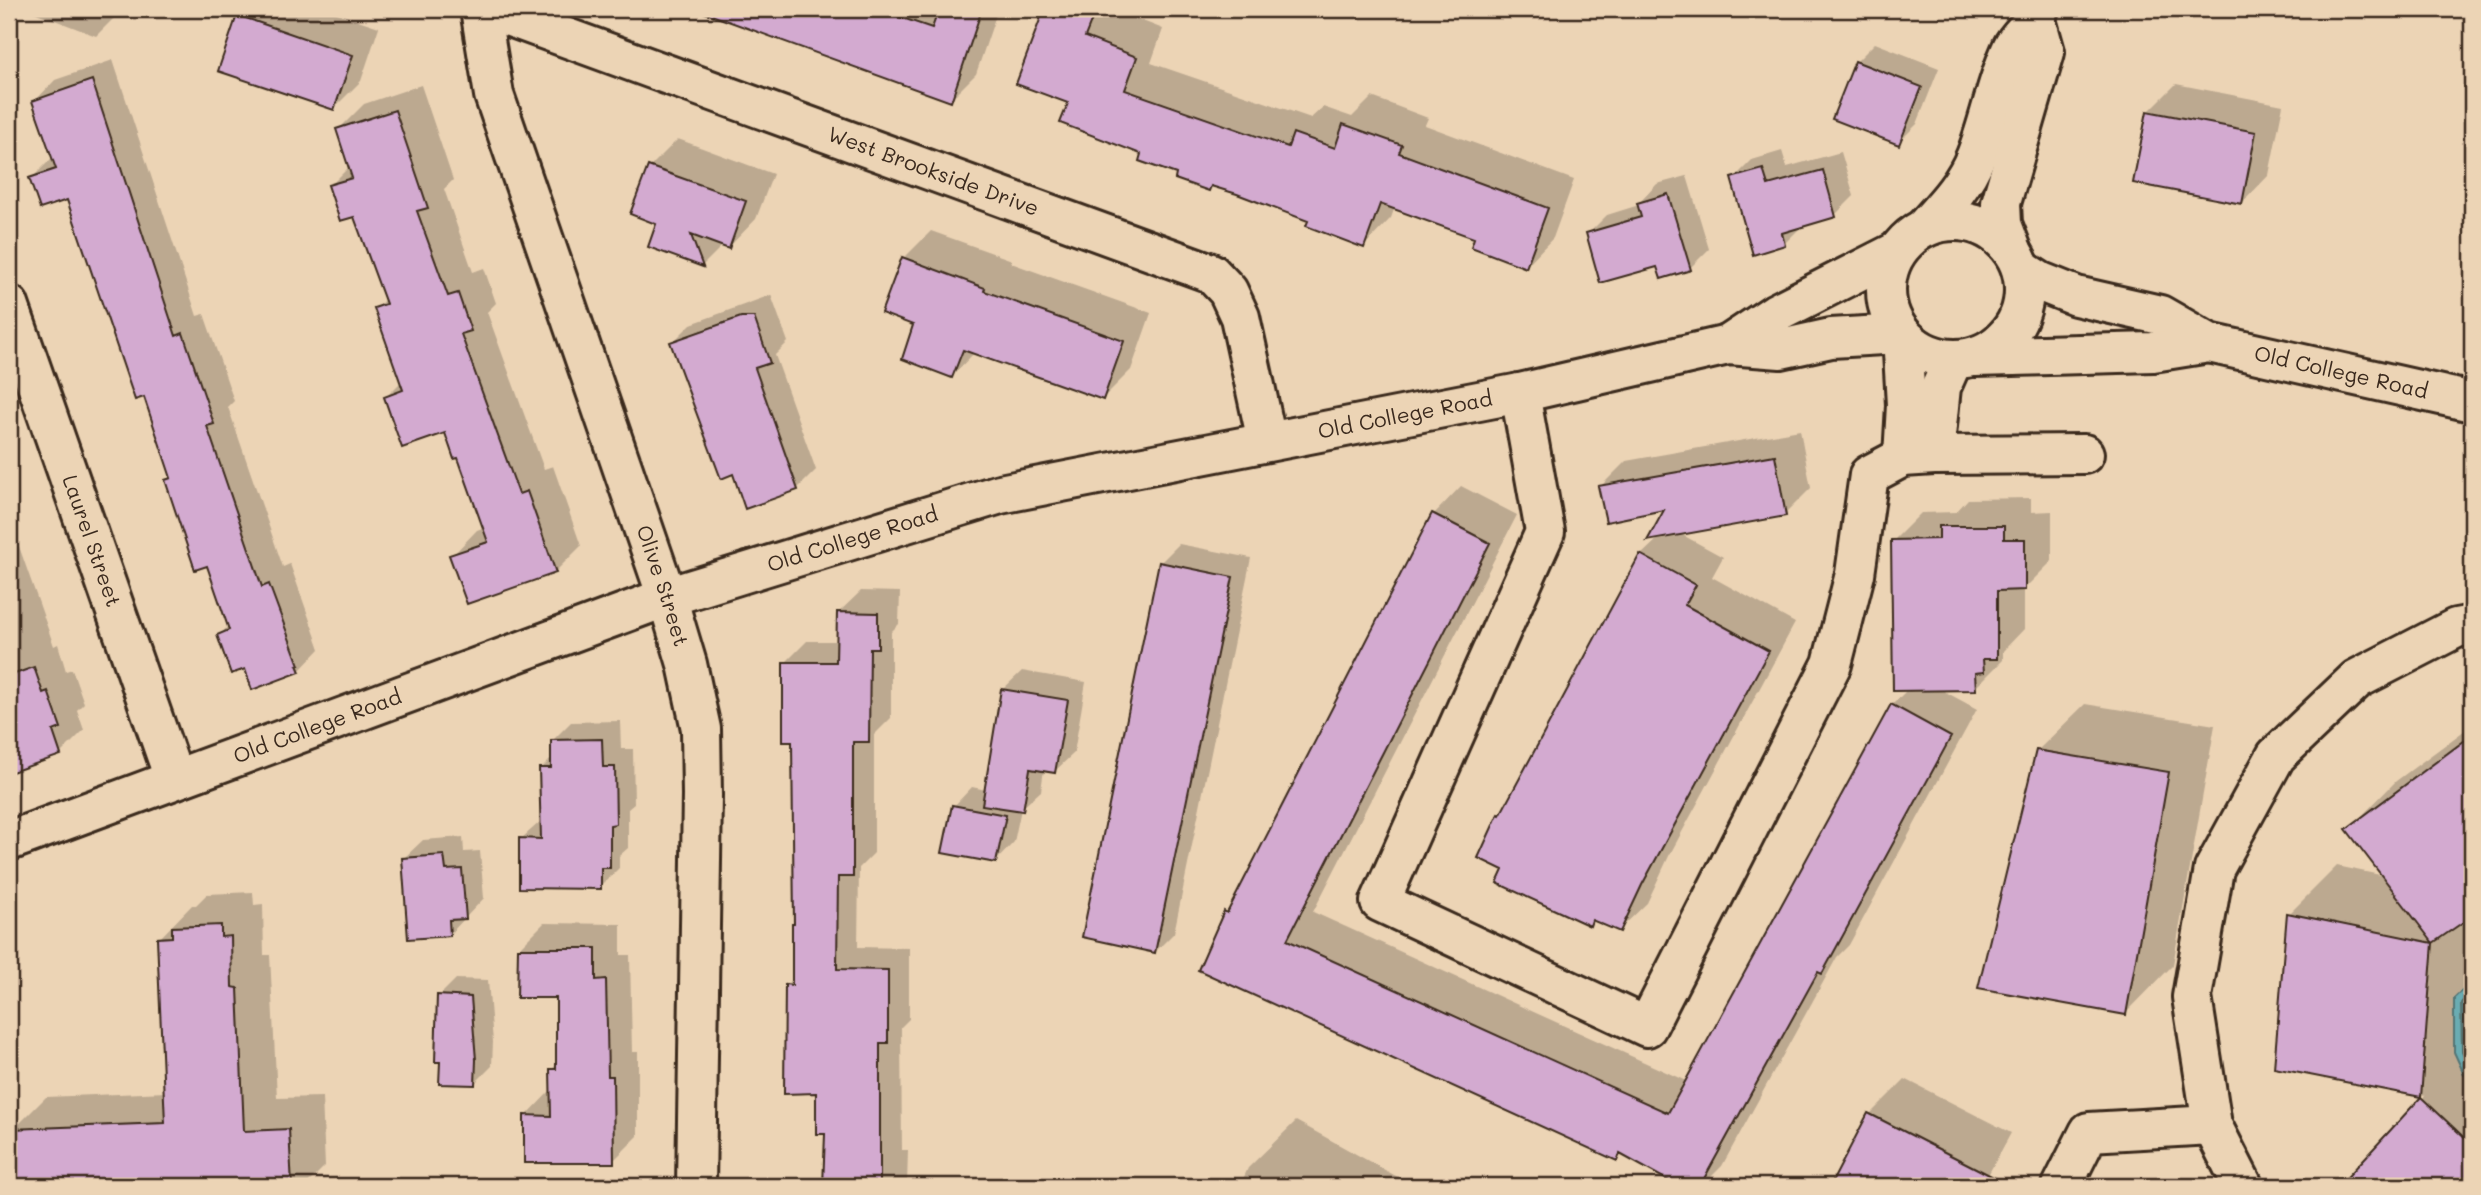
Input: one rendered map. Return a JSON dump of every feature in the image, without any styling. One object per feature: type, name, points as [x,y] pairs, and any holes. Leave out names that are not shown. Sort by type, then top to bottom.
[{"type":"street","name":"Olive Street","points":[[480,9],[494,95],[667,597],[687,664],[701,729],[696,1186]]},
{"type":"street","name":"West Brookside Drive","points":[[488,9],[1211,273],[1228,291],[1240,317],[1266,441]]},
{"type":"street","points":[[2038,14],[2045,52],[2001,203],[2002,223],[2017,260],[2025,292],[2021,313],[2010,333],[1994,348],[1964,359],[1933,356],[1915,348],[1901,334],[1889,315],[1885,293],[1887,272],[1896,252],[1954,197],[1965,179],[1976,157],[2012,46],[2038,14]]},
{"type":"street","points":[[1926,226],[1949,220],[1973,222],[1995,232],[2017,260]]},
{"type":"street","name":"Old College Road","points":[[1728,345],[1776,313],[1896,252]]},
{"type":"street","name":"Old College Road","points":[[2017,260],[2041,282],[2076,296],[2160,315],[2209,343],[2472,402]]},
{"type":"street","name":"Laurel Street","points":[[9,305],[174,778]]},
{"type":"street","name":"Old College Road","points":[[9,841],[667,597],[1000,494],[1520,393],[1728,345],[1782,349],[1831,338],[1901,334]]},
{"type":"street","points":[[1901,334],[1906,404],[1919,456]]},
{"type":"street","name":"Old College Road","points":[[1964,359],[2153,352],[2209,343]]},
{"type":"street","points":[[1919,456],[1941,387],[1964,359]]},
{"type":"street","points":[[1520,393],[1545,532],[1380,902],[1647,1027],[1832,664],[1855,574],[1869,475],[1919,456],[2084,454]]},
{"type":"street","points":[[2244,1186],[2212,1125],[2192,997],[2214,869],[2276,756],[2357,679],[2456,628],[2472,625]]},
{"type":"street","points":[[2062,1186],[2090,1132],[2212,1125]]},
{"type":"water","points":[[2472,981],[2472,1078],[2464,1074],[2454,1052],[2454,998]]},
{"type":"building","points":[[703,9],[876,9],[932,28],[939,9],[982,9],[951,102],[703,12]]},
{"type":"building","points":[[1044,9],[1096,9],[1085,37],[1137,57],[1125,90],[1288,147],[1293,133],[1335,148],[1343,124],[1402,145],[1399,153],[1548,208],[1526,268],[1471,247],[1474,238],[1380,204],[1364,248],[1306,226],[1308,221],[1237,194],[1211,186],[1209,191],[1175,179],[1176,174],[1139,161],[1141,154],[1060,123],[1068,103],[1016,84]]},
{"type":"building","points":[[237,15],[353,55],[334,110],[218,71]]},
{"type":"building","points":[[1855,61],[1922,87],[1899,145],[1832,119]]},
{"type":"building","points":[[92,80],[176,336],[183,333],[214,424],[207,426],[262,587],[269,584],[299,665],[300,672],[252,690],[245,669],[231,674],[217,635],[229,630],[207,566],[195,570],[165,480],[171,478],[144,397],[135,400],[67,200],[40,209],[29,178],[56,169],[32,101]]},
{"type":"building","points":[[395,110],[428,208],[417,211],[448,296],[458,293],[471,331],[461,334],[519,494],[527,491],[556,573],[467,604],[449,555],[488,542],[458,458],[454,459],[445,433],[402,448],[384,397],[403,390],[374,308],[386,304],[354,217],[340,221],[328,185],[352,178],[336,129]]},
{"type":"building","points":[[2147,111],[2256,132],[2242,204],[2133,183]]},
{"type":"building","points":[[648,166],[746,201],[729,249],[691,235],[703,267],[648,247],[656,224],[630,214]]},
{"type":"building","points":[[1763,169],[1768,185],[1823,170],[1836,217],[1782,233],[1785,245],[1753,255],[1731,178]]},
{"type":"building","points":[[1668,194],[1691,270],[1661,279],[1657,267],[1600,283],[1586,233],[1641,217],[1637,203]]},
{"type":"building","points":[[902,257],[985,288],[984,291],[1124,341],[1103,400],[963,350],[952,378],[902,359],[913,325],[881,313]]},
{"type":"building","points":[[741,317],[754,317],[770,363],[755,368],[798,490],[745,509],[733,474],[721,479],[670,342]]},
{"type":"building","points":[[1775,455],[1786,516],[1647,541],[1664,510],[1606,522],[1598,486]]},
{"type":"building","points":[[1432,513],[1490,543],[1287,940],[1668,1113],[1891,704],[1951,737],[1822,974],[1818,972],[1700,1186],[1678,1186],[1620,1154],[1617,1161],[1198,970],[1224,911],[1227,913]]},
{"type":"building","points":[[1939,526],[2004,526],[2004,539],[2025,539],[2025,590],[1997,591],[1997,659],[1983,659],[1984,672],[1975,673],[1976,690],[1893,691],[1891,540],[1939,539]]},
{"type":"building","points":[[1640,554],[1696,585],[1685,605],[1769,651],[1642,885],[1620,932],[1592,920],[1590,926],[1497,883],[1503,870],[1478,858],[1498,814],[1500,815]]},
{"type":"building","points":[[1159,562],[1233,577],[1155,953],[1082,937]]},
{"type":"building","points":[[837,612],[878,613],[878,648],[870,648],[869,742],[853,742],[853,877],[838,877],[837,969],[888,970],[888,1043],[880,1043],[880,1186],[823,1186],[825,1134],[816,1134],[816,1093],[784,1094],[785,984],[792,985],[794,924],[792,742],[783,742],[783,662],[836,662]]},
{"type":"building","points":[[34,667],[43,693],[48,691],[61,728],[53,731],[61,755],[9,773],[9,676]]},
{"type":"building","points":[[1001,689],[1068,700],[1055,773],[1030,769],[1023,811],[982,805]]},
{"type":"building","points":[[2472,735],[2472,916],[2433,943],[2346,829]]},
{"type":"building","points":[[602,739],[603,767],[615,767],[616,824],[610,825],[610,868],[601,868],[601,889],[519,888],[519,838],[541,839],[539,768],[551,768],[551,740]]},
{"type":"building","points":[[2036,750],[2169,772],[2126,1015],[1978,988]]},
{"type":"building","points":[[952,805],[1006,815],[996,863],[942,853]]},
{"type":"building","points":[[444,855],[446,870],[462,869],[466,919],[449,920],[450,936],[408,939],[402,858]]},
{"type":"building","points":[[2287,913],[2433,943],[2421,1097],[2274,1068]]},
{"type":"building","points":[[221,925],[221,937],[231,936],[232,987],[238,988],[244,1131],[289,1129],[292,1186],[13,1186],[11,1129],[165,1123],[157,938],[172,937],[172,927]]},
{"type":"building","points":[[518,948],[596,948],[596,980],[606,979],[608,1076],[613,1076],[614,1163],[524,1163],[524,1115],[551,1116],[550,1069],[556,1069],[556,998],[517,998]]},
{"type":"building","points":[[437,995],[471,997],[476,1060],[475,1085],[439,1084],[440,1062],[435,1062]]},
{"type":"building","points":[[2421,1097],[2472,1145],[2472,1186],[2339,1186]]},
{"type":"building","points":[[1868,1113],[2011,1186],[1830,1186]]}]
